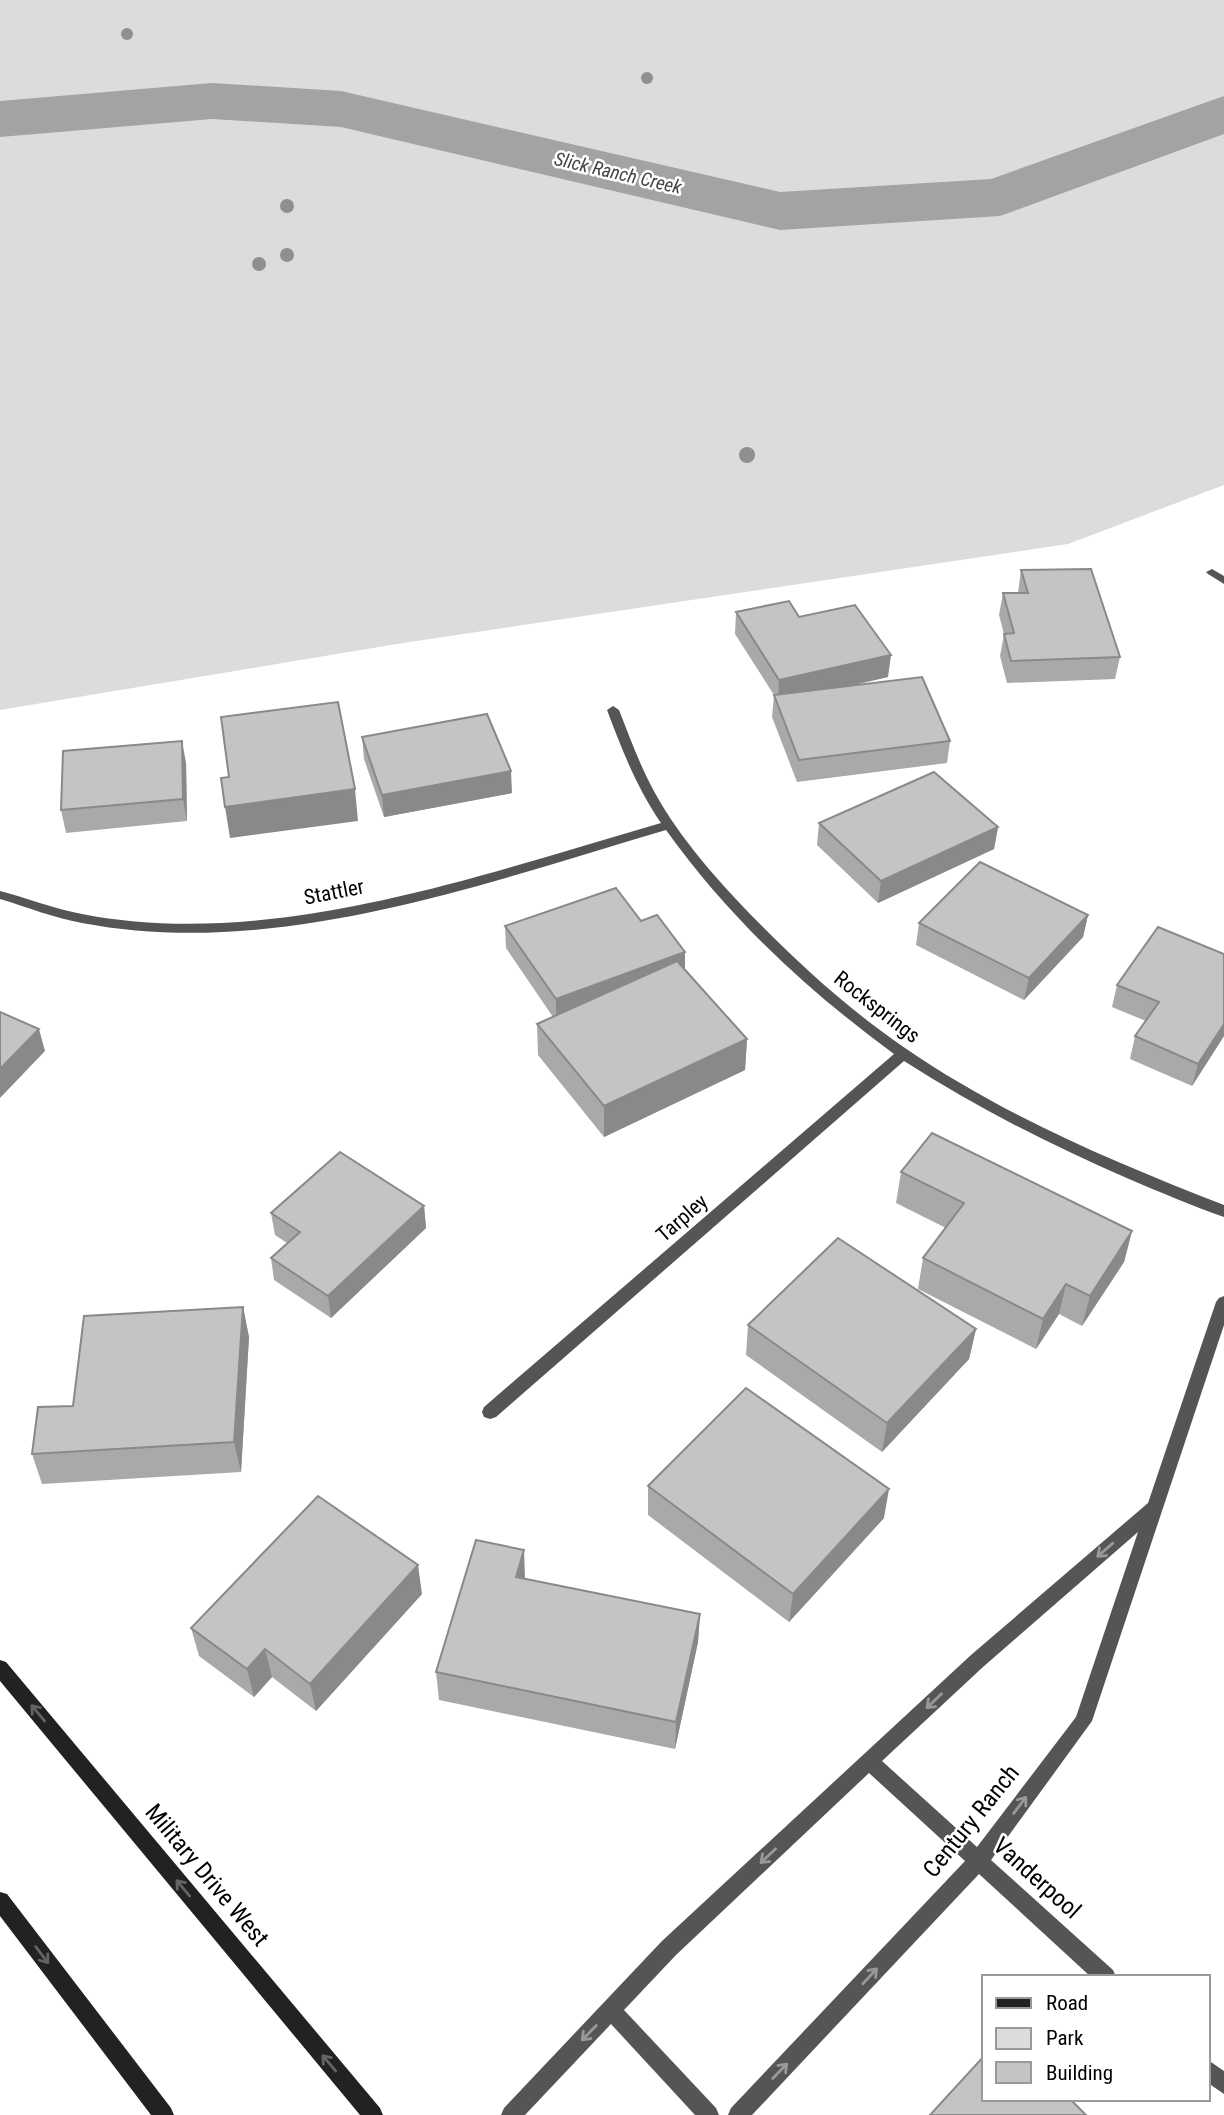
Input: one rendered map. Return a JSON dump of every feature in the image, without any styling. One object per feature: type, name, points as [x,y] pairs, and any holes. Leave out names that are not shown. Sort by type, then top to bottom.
[{"type":"main road","name":"Military Drive West","points":[[0,1668],[373,2115]]},
{"type":"main road","points":[[0,1901],[164,2115]]},
{"type":"street","points":[[1212,572],[1224,581]]},
{"type":"street","name":"Rocksprings","points":[[613,710],[639,775],[669,825],[703,872],[779,955],[902,1055],[936,1078],[1032,1131],[1126,1174],[1224,1212]]},
{"type":"street","name":"Stattler","points":[[0,895],[90,919],[137,926],[235,928],[285,923],[381,904],[669,825]]},
{"type":"street","name":"Tarpley","points":[[490,1412],[902,1055]]},
{"type":"street","name":"Century Ranch","points":[[738,2115],[979,1860],[1083,1721],[1224,1302]]},
{"type":"street","points":[[511,2115],[669,1948],[977,1661],[1156,1506]]},
{"type":"street","name":"Vanderpool","points":[[870,1762],[1104,1975]]},
{"type":"street","points":[[611,2010],[709,2115]]},
{"type":"street","points":[[1210,2072],[1224,2084]]},
{"type":"green space","points":[[0,0],[1224,0],[1224,485],[1068,544],[403,643],[0,710]]},
{"type":"building","points":[[1091,569],[1120,657],[1011,661],[1004,634],[1014,633],[1003,593],[1028,593],[1021,570]]},
{"type":"building","points":[[789,601],[799,617],[855,605],[891,655],[779,680],[736,612]]},
{"type":"building","points":[[922,677],[950,741],[799,760],[774,695]]},
{"type":"building","points":[[338,702],[355,789],[225,807],[221,778],[229,777],[221,717]]},
{"type":"building","points":[[487,714],[511,771],[382,795],[362,737]]},
{"type":"building","points":[[182,741],[183,799],[61,810],[63,751]]},
{"type":"building","points":[[934,772],[998,827],[881,881],[819,823]]},
{"type":"building","points":[[980,862],[1088,915],[1029,978],[919,923]]},
{"type":"building","points":[[616,888],[641,921],[657,915],[685,952],[556,999],[505,926]]},
{"type":"building","points":[[1158,927],[1224,954],[1224,1024],[1198,1064],[1135,1036],[1159,1002],[1117,985]]},
{"type":"building","points":[[677,961],[747,1039],[604,1106],[537,1024]]},
{"type":"building","points":[[0,1012],[39,1029],[0,1069]]},
{"type":"building","points":[[932,1133],[1132,1231],[1090,1296],[1066,1284],[1043,1319],[923,1258],[964,1203],[901,1172]]},
{"type":"building","points":[[340,1152],[424,1206],[328,1296],[271,1258],[300,1232],[271,1213]]},
{"type":"building","points":[[838,1238],[976,1329],[887,1423],[748,1325]]},
{"type":"building","points":[[243,1307],[234,1442],[32,1454],[38,1407],[73,1406],[84,1316]]},
{"type":"building","points":[[746,1388],[889,1489],[793,1594],[648,1486]]},
{"type":"building","points":[[318,1496],[418,1565],[310,1684],[265,1649],[247,1669],[191,1628]]},
{"type":"building","points":[[476,1540],[524,1550],[516,1577],[700,1614],[676,1722],[436,1672]]},
{"type":"building","points":[[982,2058],[982,2101],[1072,2101],[1086,2115],[930,2115]]},
{"type":"waterway","name":"Slick Ranch Creek","points":[[0,119],[212,101],[341,109],[780,211],[1000,197],[1224,114]]}]
